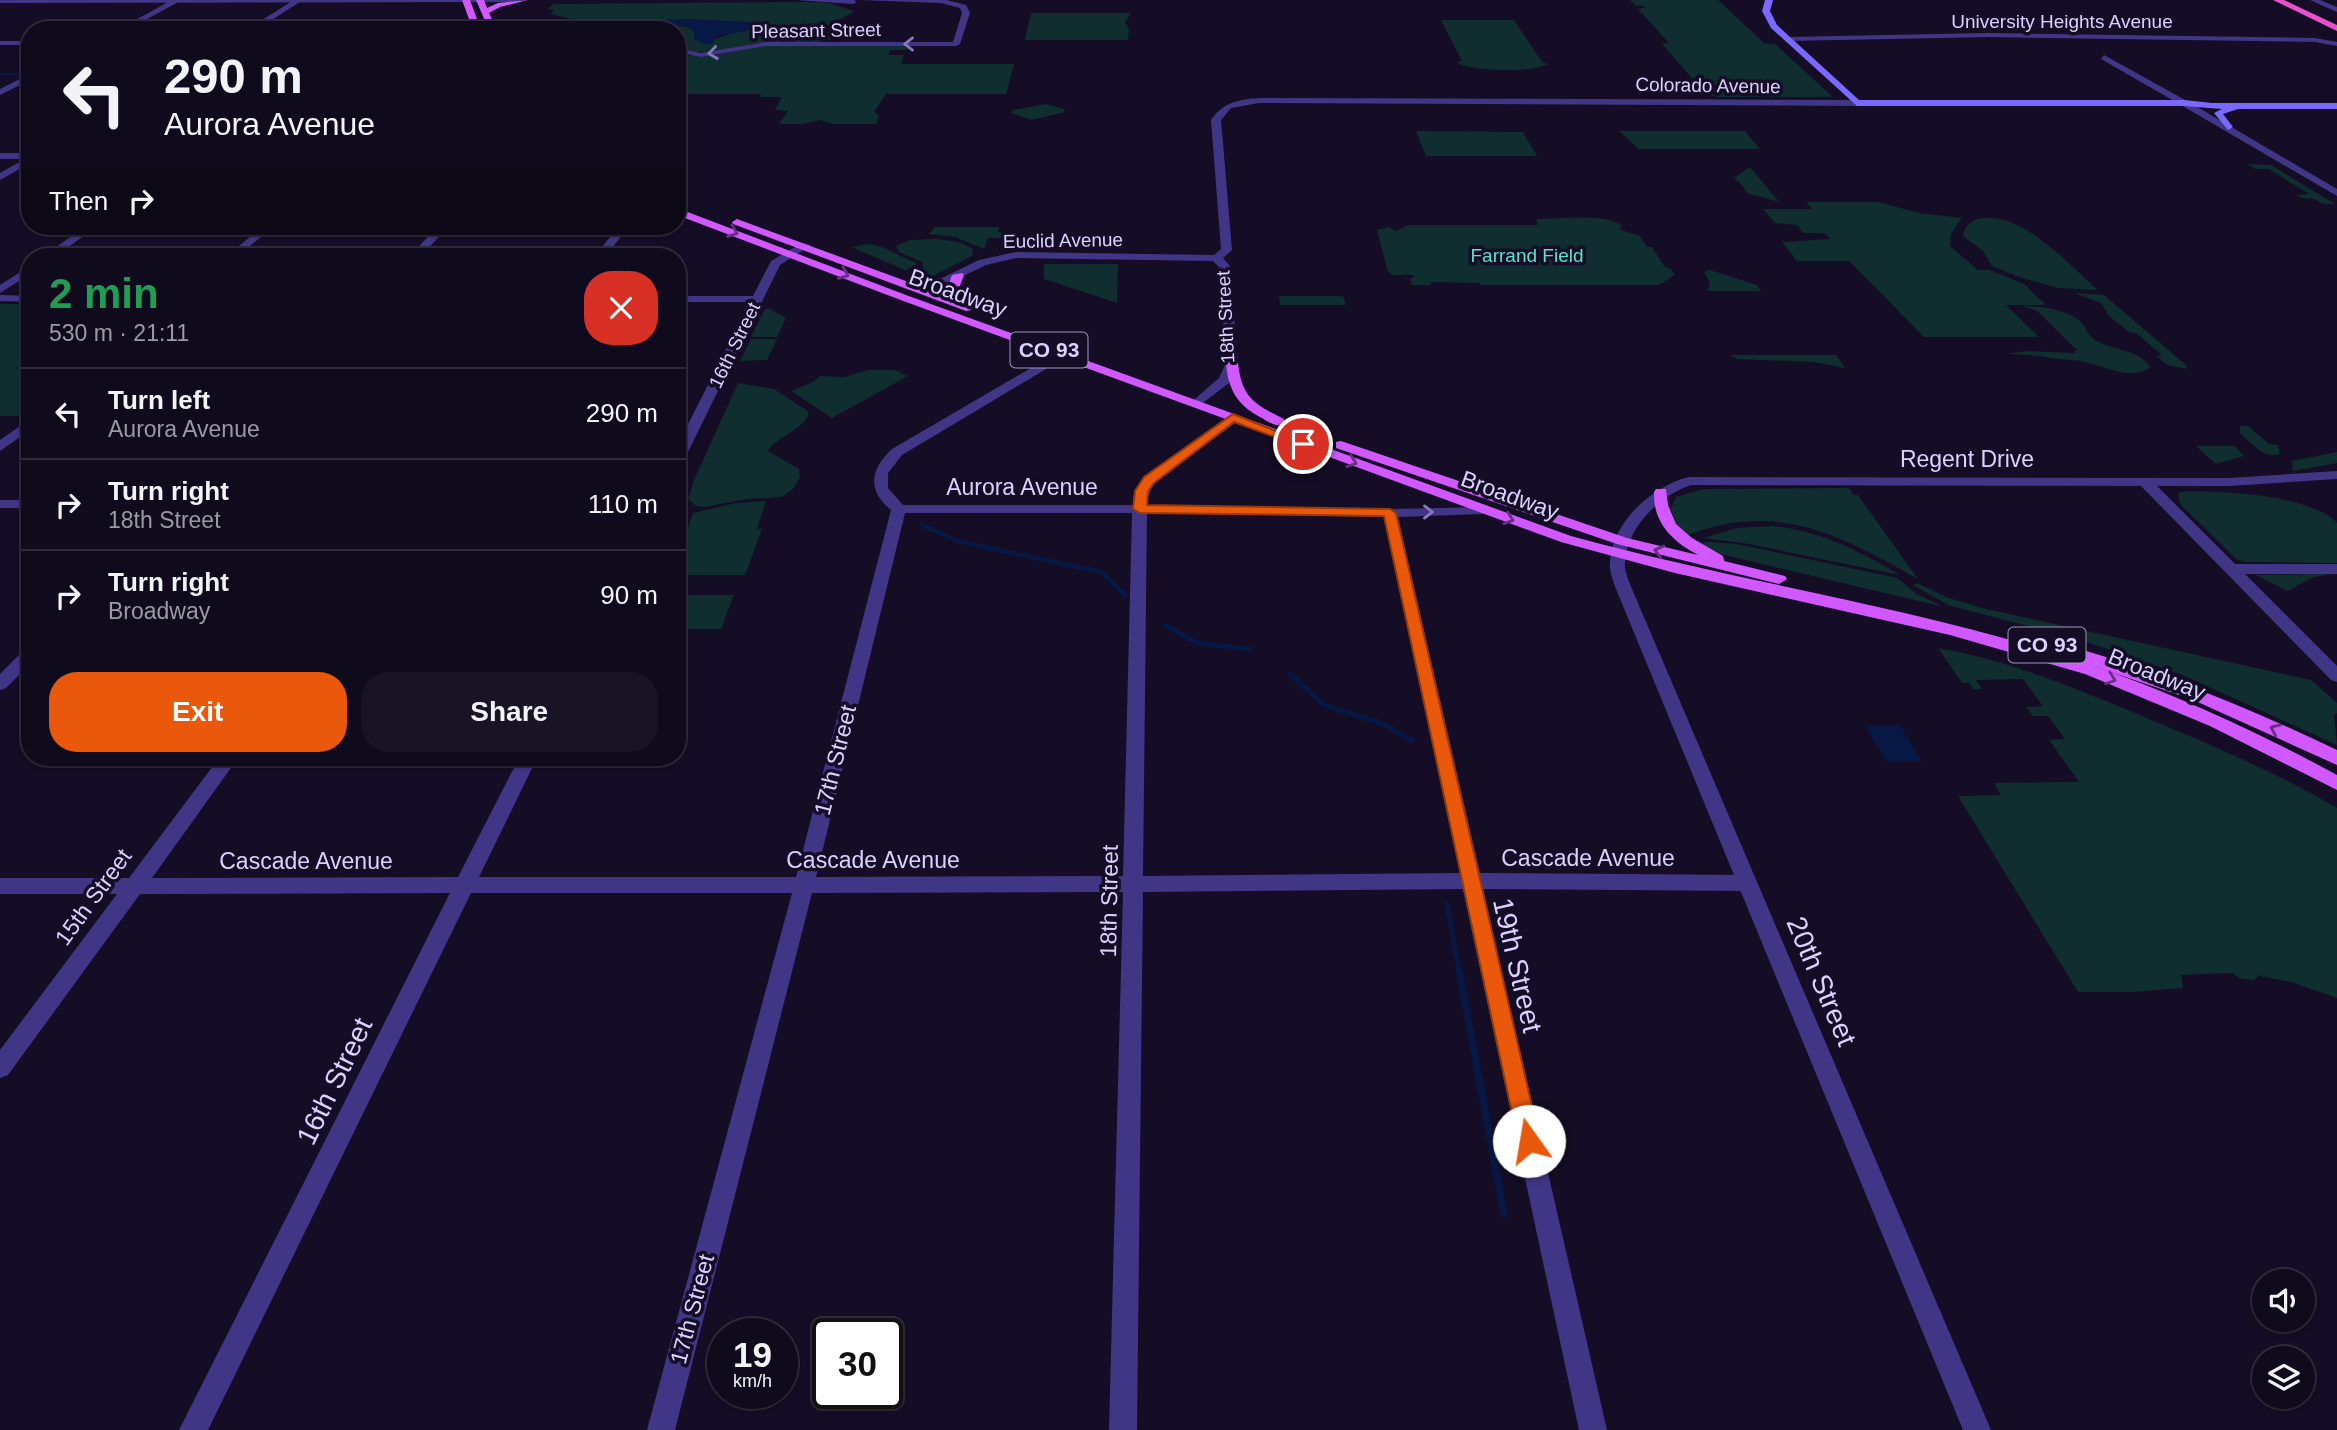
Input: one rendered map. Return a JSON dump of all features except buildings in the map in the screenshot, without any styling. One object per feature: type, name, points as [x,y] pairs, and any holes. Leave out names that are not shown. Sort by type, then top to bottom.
[{"type":"highway","points":[[2277,0],[2337,28]]},
{"type":"highway","points":[[2293,0],[2337,20]]},
{"type":"main road","points":[[466,0],[474,21]]},
{"type":"main road","points":[[480,0],[489,21]]},
{"type":"main road","points":[[485,12],[498,5],[524,0]]},
{"type":"main road","points":[[1769,0],[1766,6],[1769,19],[1857,103]]},
{"type":"main road","name":"Colorado Avenue","points":[[2184,103],[2204,100],[2337,100]]},
{"type":"main road","name":"Colorado Avenue","points":[[1857,103],[2337,106]]},
{"type":"main road","points":[[2228,127],[2218,113],[2238,106]]},
{"type":"main road","name":"Broadway","points":[[686,204],[806,245],[1201,400],[1227,423],[1482,510],[2067,663],[2199,714],[2337,783]]},
{"type":"main road","name":"Broadway","points":[[686,214],[870,285],[1062,354],[1201,400],[1279,422],[1620,548],[1743,571],[1922,612],[2100,660],[2235,710],[2337,758]]},
{"type":"main road","points":[[958,275],[952,292],[971,310]]},
{"type":"main road","points":[[870,285],[915,287]]},
{"type":"main road","points":[[1232,363],[1233,379],[1240,398],[1245,404],[1279,422]]},
{"type":"main road","points":[[1661,492],[1662,513],[1676,534],[1698,549],[1743,571]]},
{"type":"street","points":[[129,0],[518,0]]},
{"type":"street","points":[[0,1],[135,0]]},
{"type":"street","points":[[265,21],[299,0]]},
{"type":"street","points":[[793,0],[811,0]]},
{"type":"street","points":[[800,0],[899,1]]},
{"type":"street","points":[[863,0],[899,1]]},
{"type":"street","points":[[2314,0],[2335,8]]},
{"type":"street","points":[[138,21],[176,1]]},
{"type":"street","name":"Pleasant Street","points":[[686,52],[701,55],[757,45],[956,44],[967,13],[963,6],[941,1],[899,1]]},
{"type":"street","name":"University Heights Avenue","points":[[1787,39],[1988,35],[2315,40],[2337,44]]},
{"type":"street","points":[[0,43],[21,43]]},
{"type":"street","points":[[2104,57],[2337,192]]},
{"type":"street","points":[[0,78],[21,78]]},
{"type":"street","points":[[0,92],[21,82]]},
{"type":"street","name":"Colorado Avenue","points":[[1231,106],[1247,102],[1290,101],[1857,103]]},
{"type":"street","name":"18th Street","points":[[1201,400],[1225,380],[1232,363],[1224,266],[1216,258],[1227,250],[1216,120],[1220,111],[1231,106]]},
{"type":"street","points":[[0,156],[21,157]]},
{"type":"street","points":[[0,177],[21,163]]},
{"type":"street","points":[[60,248],[80,235]]},
{"type":"street","points":[[242,248],[258,235]]},
{"type":"street","points":[[423,248],[435,235]]},
{"type":"street","name":"16th Street","points":[[686,442],[775,263],[806,245]]},
{"type":"street","name":"Euclid Avenue","points":[[915,287],[931,285],[983,262],[1016,255],[1216,258]]},
{"type":"street","points":[[0,290],[21,276]]},
{"type":"street","points":[[0,299],[21,299]]},
{"type":"street","points":[[686,299],[757,299]]},
{"type":"street","points":[[899,509],[883,495],[878,485],[879,471],[889,458],[1062,354]]},
{"type":"street","name":"18th Street","points":[[1123,1430],[1140,509],[1142,491],[1149,480],[1227,423]]},
{"type":"street","points":[[0,447],[21,430]]},
{"type":"street","name":"Regent Drive","points":[[1661,492],[1673,485],[1715,480],[2146,482],[2266,481],[2337,475]]},
{"type":"street","points":[[2146,482],[2337,676]]},
{"type":"street","points":[[1620,548],[1647,506],[1661,492]]},
{"type":"street","points":[[0,504],[21,504]]},
{"type":"street","name":"Aurora Avenue","points":[[899,509],[1390,513],[1482,510]]},
{"type":"street","name":"17th Street","points":[[660,1430],[804,884],[899,509]]},
{"type":"street","name":"19th Street","points":[[1390,513],[1593,1430]]},
{"type":"street","name":"20th Street","points":[[1620,548],[1616,564],[1623,589],[1707,783],[1977,1430]]},
{"type":"street","points":[[2232,569],[2337,569]]},
{"type":"street","points":[[0,684],[21,663]]},
{"type":"street","name":"15th Street","points":[[0,1068],[223,766]]},
{"type":"street","name":"16th Street","points":[[193,1430],[524,766]]},
{"type":"street","name":"Cascade Avenue","points":[[0,886],[1471,881],[1747,883]]},
{"type":"green space","points":[[1630,0],[1718,0],[1764,43],[1775,44],[1833,97],[1718,97],[1706,94],[1662,44],[1669,43],[1638,9],[1647,7],[1635,5]]},
{"type":"green space","points":[[808,2],[829,3],[854,11],[824,32],[844,33],[845,36],[816,42],[758,43],[713,52],[694,52],[686,50],[686,27],[694,32],[694,39],[712,40],[764,23],[680,19],[567,21],[572,19],[551,14],[554,10],[547,9],[554,4]]},
{"type":"green space","points":[[1031,13],[1131,13],[1125,22],[1129,29],[1128,40],[1025,40]]},
{"type":"green space","points":[[1441,20],[1514,20],[1542,62],[1548,64],[1516,70],[1475,68],[1456,62],[1462,61]]},
{"type":"green space","points":[[760,46],[909,46],[907,50],[890,50],[888,55],[904,55],[901,64],[1014,64],[1006,94],[886,94],[874,112],[879,115],[876,124],[833,124],[820,120],[802,124],[779,124],[788,111],[775,110],[782,97],[760,97],[761,94],[686,94],[686,55],[711,56]]},
{"type":"green space","points":[[1046,104],[1064,109],[1065,112],[1032,120],[1011,113],[1013,110]]},
{"type":"green space","points":[[1416,131],[1523,132],[1537,156],[1426,156]]},
{"type":"green space","points":[[1619,131],[1745,131],[1760,149],[1639,149]]},
{"type":"green space","points":[[2247,164],[2271,165],[2335,204],[2323,204],[2315,199],[2302,198],[2296,195],[2309,194],[2269,169],[2256,169]]},
{"type":"green space","points":[[1751,168],[1779,202],[1747,193],[1734,178]]},
{"type":"green space","points":[[1806,202],[1878,202],[1919,213],[1962,218],[1951,234],[1950,246],[1978,270],[1990,270],[2024,284],[2046,305],[2006,305],[2039,337],[1924,337],[1849,261],[1797,261],[1782,242],[1830,239],[1824,233],[1803,233],[1797,225],[1775,223],[1763,209],[1812,209]]},
{"type":"green space","name":"Farrand Field","points":[[1595,218],[1615,222],[1622,226],[1618,229],[1640,236],[1647,247],[1652,247],[1665,267],[1670,268],[1675,275],[1659,285],[1481,285],[1431,282],[1431,285],[1412,285],[1410,279],[1415,276],[1388,272],[1377,230],[1388,227],[1397,231],[1408,225],[1538,225],[1536,220]]},
{"type":"green space","points":[[1994,218],[2023,228],[2036,236],[2098,290],[2058,288],[1992,266],[1983,251],[1963,236],[1970,223]]},
{"type":"green space","points":[[935,227],[999,227],[998,232],[1004,232],[1002,238],[988,238],[984,249],[955,237],[929,234]]},
{"type":"green space","points":[[909,240],[959,242],[973,249],[972,256],[931,277],[913,274],[923,267],[922,262],[899,252],[896,246]]},
{"type":"green space","points":[[869,244],[887,249],[917,265],[905,270],[851,247]]},
{"type":"green space","points":[[1044,264],[1118,264],[1117,303],[1044,279]]},
{"type":"green space","points":[[1710,270],[1757,285],[1761,291],[1708,291],[1710,283],[1704,272]]},
{"type":"green space","points":[[2074,293],[2104,295],[2186,365],[2187,369],[2167,365],[2156,356],[2162,355],[2136,333],[2129,332],[2109,316],[2101,303]]},
{"type":"green space","points":[[1279,296],[1343,296],[1346,305],[1280,305]]},
{"type":"green space","points":[[0,304],[21,304],[21,416],[0,416]]},
{"type":"green space","points":[[2022,306],[2067,314],[2080,321],[2094,339],[2139,357],[2150,367],[2142,372],[2132,373],[2080,361],[2006,354],[2027,351],[2078,351],[2037,311]]},
{"type":"green space","points":[[765,309],[786,318],[777,337],[751,337]]},
{"type":"green space","points":[[751,339],[777,339],[767,360],[740,361]]},
{"type":"green space","points":[[1730,355],[1836,355],[1845,368],[1814,362],[1737,359]]},
{"type":"green space","points":[[868,370],[894,370],[908,376],[832,418],[791,391],[813,382],[820,376],[845,377]]},
{"type":"green space","points":[[738,383],[774,389],[809,412],[797,428],[772,445],[768,451],[799,469],[800,477],[794,488],[782,497],[696,506],[688,499],[694,480]]},
{"type":"green space","points":[[2240,426],[2248,426],[2269,444],[2278,445],[2280,454],[2268,454],[2258,449],[2240,433]]},
{"type":"green space","points":[[2196,446],[2235,446],[2244,456],[2216,464]]},
{"type":"green space","points":[[2337,452],[2337,463],[2293,471],[2292,461]]},
{"type":"green space","points":[[1849,488],[1854,495],[1858,495],[1918,579],[1835,537],[1780,522],[1751,521],[1720,525],[1688,535],[1676,524],[1671,509],[1676,497],[1704,489]]},
{"type":"green space","points":[[2178,494],[2264,496],[2307,506],[2325,514],[2337,523],[2337,563],[2246,562],[2236,559],[2180,504]]},
{"type":"green space","points":[[766,501],[757,529],[762,529],[745,575],[686,575],[686,528],[693,513],[736,503]]},
{"type":"green space","points":[[1773,526],[1807,532],[1839,543],[1900,575],[1749,544],[1704,538],[1736,528]]},
{"type":"green space","points":[[1698,543],[1737,544],[1897,578],[1917,594],[1944,607],[1716,553]]},
{"type":"green space","points":[[2332,574],[2311,578],[2288,591],[2256,575]]},
{"type":"green space","points":[[1917,583],[1946,597],[1982,608],[2311,680],[2337,703],[2337,713],[2334,715],[2337,745],[2180,674],[2084,641],[1948,605],[1913,585]]},
{"type":"green space","points":[[686,595],[734,595],[721,629],[686,629]]},
{"type":"green space","points":[[1938,648],[1988,659],[2087,693],[2238,757],[2337,808],[2337,998],[2291,982],[2260,976],[2274,966],[2253,980],[2239,978],[2232,973],[2181,975],[2183,988],[2134,992],[2078,992],[1958,796],[2001,795],[1994,783],[2079,782],[2049,740],[2065,739],[2048,716],[2033,716],[2026,707],[2043,706],[2023,679],[1976,680],[1982,689],[1973,689],[1969,683],[1962,683]]},
{"type":"water","points":[[665,20],[766,23],[746,31],[716,36],[713,43],[706,45],[694,39],[694,32],[686,27],[686,21],[663,21]]},
{"type":"water","points":[[1865,725],[1900,725],[1922,762],[1886,762]]},
{"type":"waterway","points":[[0,74],[21,74]]},
{"type":"waterway","points":[[922,525],[957,541],[1101,572],[1126,596]]},
{"type":"waterway","points":[[1166,626],[1170,628]]},
{"type":"waterway","points":[[1167,626],[1197,643],[1250,649]]},
{"type":"waterway","points":[[1290,674],[1324,705],[1381,723],[1413,741]]},
{"type":"waterway","points":[[1447,904],[1460,976]]},
{"type":"waterway","points":[[1460,975],[1504,1214]]},
{"type":"route","points":[[1303,444],[1233,418],[1149,480],[1142,491],[1140,509],[1390,513],[1529,1141]]}]
